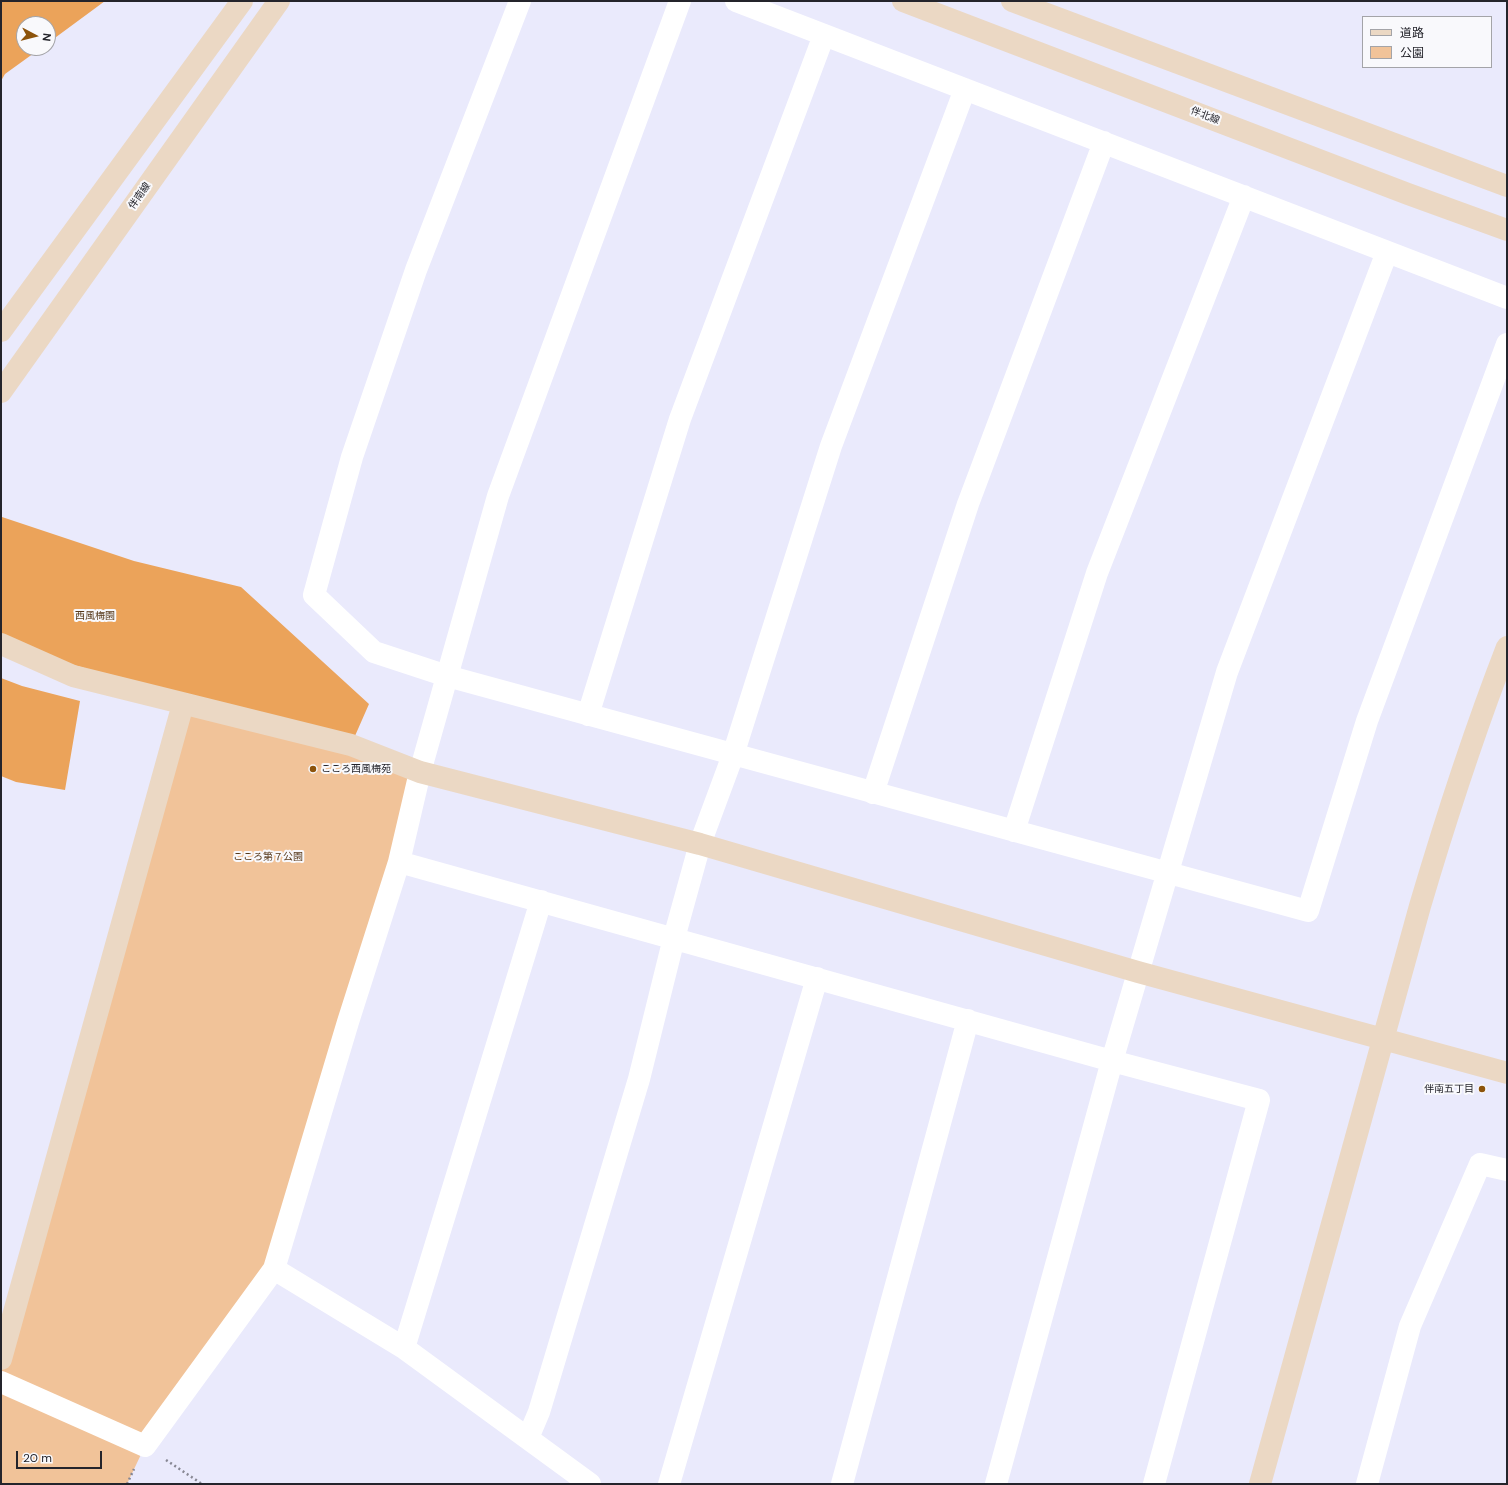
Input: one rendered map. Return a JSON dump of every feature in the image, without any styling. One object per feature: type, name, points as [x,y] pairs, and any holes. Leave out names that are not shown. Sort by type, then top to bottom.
[{"type":"street","points":[[1,331],[242,1]]},
{"type":"street","name":"伴南線","points":[[1,392],[279,1]]},
{"type":"street","points":[[520,1],[416,270],[352,457],[314,595],[374,652],[446,676],[1308,911],[1367,721],[1507,344]]},
{"type":"street","points":[[1,1382],[145,1446],[274,1269],[345,1030],[399,862],[420,772],[498,496],[680,1]]},
{"type":"street","points":[[736,1],[1507,298]]},
{"type":"street","name":"伴北線","points":[[903,1],[1507,230]]},
{"type":"street","points":[[1012,1],[1507,186]]},
{"type":"street","points":[[588,715],[680,419],[824,35]]},
{"type":"street","points":[[528,1438],[539,1412],[639,1079],[674,938],[700,844],[733,755],[831,446],[965,89]]},
{"type":"street","points":[[873,793],[968,504],[1104,142]]},
{"type":"street","points":[[1014,831],[1097,573],[1244,196]]},
{"type":"street","points":[[996,1484],[1112,1061],[1227,672],[1387,252]]},
{"type":"street","points":[[1,644],[73,676],[351,745],[420,772],[700,844],[1138,972],[1507,1073]]},
{"type":"street","points":[[1260,1484],[1444,825],[1471,745],[1507,647]]},
{"type":"street","points":[[1,1359],[183,704]]},
{"type":"street","points":[[399,862],[1112,1061],[1259,1100],[1154,1484]]},
{"type":"street","points":[[404,1348],[541,901]]},
{"type":"street","points":[[669,1484],[817,978]]},
{"type":"street","points":[[842,1484],[968,1020]]},
{"type":"street","points":[[1367,1484],[1410,1326],[1480,1164],[1507,1170]]},
{"type":"street","points":[[274,1269],[404,1348],[590,1484]]},
{"type":"path","points":[[145,1446],[202,1484]]},
{"type":"green space","points":[[1,1],[105,1],[56,37],[56,16],[16,16],[16,56],[30,56],[5,74],[1,81]]},
{"type":"green space","name":"西風梅園","points":[[1,517],[134,561],[241,587],[369,704],[351,745],[1,644]]},
{"type":"green space","points":[[1,678],[22,686],[80,701],[65,790],[16,782],[1,776]]},
{"type":"green space","name":"こころ第７公園","points":[[183,704],[420,772],[274,1269],[145,1446],[127,1484],[1,1484],[1,1359]]},
{"type":"place","name":"こころ西風梅苑","points":[[313,769]]},
{"type":"place","name":"伴南五丁目","points":[[1482,1089]]}]
